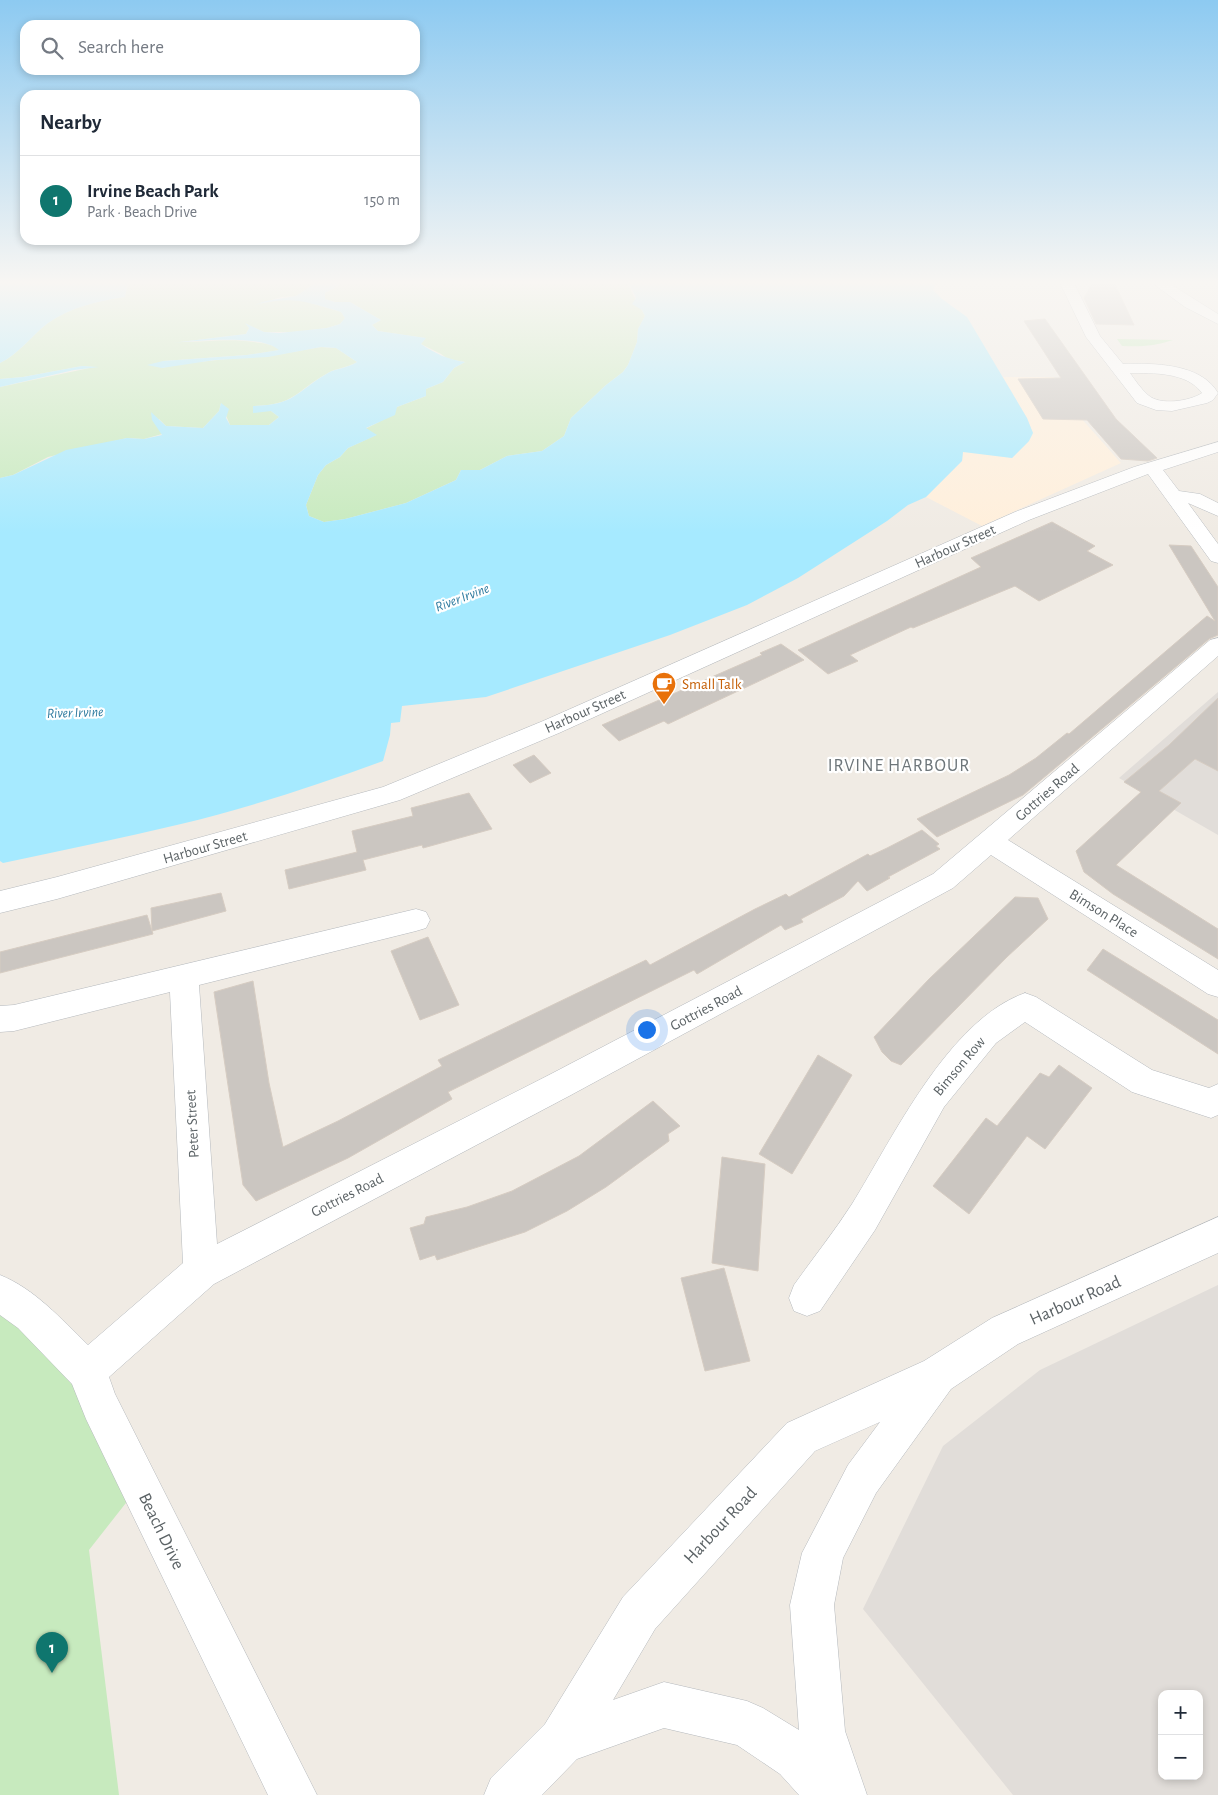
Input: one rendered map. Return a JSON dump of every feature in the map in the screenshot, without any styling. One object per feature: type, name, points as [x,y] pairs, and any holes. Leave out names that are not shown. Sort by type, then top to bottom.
[{"type":"street","points":[[1115,366],[1143,400],[1156,405],[1172,406],[1201,400],[1208,398],[1210,392],[1203,384],[1176,371],[1150,368],[1118,369]]},
{"type":"street","name":"Harbour Street","points":[[0,902],[57,888],[391,794],[560,723],[1022,516],[1152,467],[1218,447]]},
{"type":"street","points":[[1152,467],[1218,557]]},
{"type":"street","points":[[1173,496],[1194,498],[1218,510]]},
{"type":"street","name":"Gottries Road","points":[[87,1371],[201,1271],[551,1090],[942,881],[1218,645]]},
{"type":"street","name":"Bimson Place","points":[[990,841],[1218,986]]},
{"type":"street","points":[[0,1019],[14,1018],[416,920]]},
{"type":"street","name":"Peter Street","points":[[184,977],[201,1271]]},
{"type":"street","name":"Bimson Row","points":[[807,1298],[863,1218],[933,1097],[985,1034],[1025,1006],[1143,1082],[1211,1103],[1218,1099]]},
{"type":"street","name":"Harbour Road","points":[[562,1742],[639,1613],[801,1437],[938,1375],[1005,1331],[1218,1236]]},
{"type":"street","name":"Beach Drive","points":[[0,1293],[31,1315],[87,1371],[100,1405],[293,1795]]},
{"type":"street","name":"Harbour Road","points":[[843,1795],[822,1731],[812,1605],[823,1553],[862,1479],[938,1375]]},
{"type":"street","points":[[508,1795],[562,1742],[664,1706],[747,1724],[797,1757],[831,1795]]},
{"type":"shaded area","points":[[1003,377],[1054,377],[1072,408],[1121,463],[982,526],[926,497],[962,461],[963,451],[1012,458],[1029,441],[1033,433],[1027,418]]},
{"type":"shaded area","points":[[1218,692],[1218,835],[1119,778]]},
{"type":"shaded area","points":[[1218,1285],[1218,1795],[1013,1795],[863,1609],[943,1446],[1040,1370]]},
{"type":"green space","points":[[0,366],[162,366],[162,368],[171,366],[349,366],[328,373],[287,400],[253,406],[271,411],[279,417],[269,425],[230,425],[221,403],[219,411],[203,428],[166,426],[159,419],[158,427],[162,434],[144,439],[127,438],[48,457],[13,475],[0,478],[0,387],[94,367],[82,366],[23,377],[0,379]]},
{"type":"green space","points":[[458,366],[627,366],[623,372],[606,385],[571,418],[564,436],[542,451],[507,456],[480,470],[461,470],[456,480],[406,503],[345,519],[324,522],[309,516],[306,505],[318,475],[326,465],[340,457],[348,448],[376,435],[365,429],[379,422],[397,407],[426,396],[426,389],[443,382]]},
{"type":"green space","points":[[0,1311],[61,1346],[140,1485],[89,1550],[119,1795],[0,1795]]},
{"type":"water","points":[[82,366],[99,367],[74,370],[0,387],[0,379],[23,377]]},
{"type":"water","points":[[151,366],[177,366],[162,368]]},
{"type":"water","name":"River Irvine","points":[[350,366],[458,366],[443,382],[426,389],[426,396],[397,407],[395,415],[366,428],[377,435],[348,448],[340,457],[326,465],[318,475],[306,505],[309,516],[324,522],[345,519],[406,503],[456,480],[461,470],[480,470],[507,456],[542,451],[564,436],[571,418],[606,385],[623,372],[627,366],[996,366],[1027,418],[1033,433],[1029,441],[1012,458],[963,452],[962,461],[926,497],[908,505],[887,521],[798,578],[747,605],[670,635],[486,697],[402,706],[400,722],[391,723],[383,761],[282,796],[206,818],[3,863],[0,861],[0,478],[13,475],[66,450],[127,438],[144,439],[162,435],[152,420],[151,412],[166,426],[203,428],[219,411],[221,403],[229,409],[226,418],[230,425],[269,425],[279,417],[271,411],[253,413],[253,406],[287,400],[328,373]]},
{"type":"building","points":[[1053,366],[1078,366],[1116,419],[1157,458],[1148,461],[1121,459],[1087,420],[1043,419],[1018,379],[1061,378]]},
{"type":"building","points":[[1052,522],[1095,546],[1087,551],[1113,565],[1039,601],[1015,586],[913,628],[911,627],[850,655],[858,661],[828,674],[798,650],[981,567],[971,558]]},
{"type":"building","points":[[1169,545],[1191,546],[1218,587],[1218,635],[1209,639],[1023,795],[937,837],[917,819],[1009,775],[1036,758],[1067,733],[1069,734],[1207,616],[1215,621]]},
{"type":"building","points":[[781,644],[804,660],[668,724],[664,721],[619,741],[602,725],[762,655],[760,653]]},
{"type":"building","points":[[1218,698],[1218,771],[1195,759],[1159,791],[1181,803],[1116,865],[1218,929],[1218,959],[1113,894],[1084,872],[1076,851],[1141,792],[1124,782],[1169,745]]},
{"type":"building","points":[[534,755],[551,773],[530,783],[513,765]]},
{"type":"building","points":[[469,793],[492,829],[423,848],[422,845],[363,860],[366,870],[289,889],[285,870],[357,852],[352,831],[413,816],[411,808]]},
{"type":"building","points":[[922,830],[939,844],[936,846],[940,849],[888,877],[890,878],[867,891],[858,881],[844,896],[801,919],[803,922],[785,930],[781,925],[697,974],[694,970],[448,1092],[452,1099],[348,1158],[256,1201],[243,1185],[214,992],[253,981],[269,1083],[283,1147],[338,1121],[442,1066],[438,1060],[646,960],[650,965],[755,909],[786,894],[789,897],[868,854],[870,856]]},
{"type":"building","points":[[221,893],[226,911],[152,931],[151,908]]},
{"type":"building","points":[[1015,897],[1038,898],[1048,919],[1007,957],[901,1065],[891,1061],[882,1052],[874,1037],[929,979]]},
{"type":"building","points":[[147,915],[153,934],[0,973],[0,952]]},
{"type":"building","points":[[428,937],[459,1005],[420,1020],[391,951]]},
{"type":"building","points":[[1103,949],[1218,1020],[1218,1054],[1087,970]]},
{"type":"building","points":[[818,1055],[852,1075],[792,1174],[759,1154]]},
{"type":"building","points":[[1059,1065],[1092,1088],[1045,1149],[1027,1136],[969,1214],[933,1186],[986,1118],[997,1126],[1040,1073],[1049,1077]]},
{"type":"building","points":[[653,1101],[680,1126],[668,1134],[669,1141],[606,1187],[567,1211],[525,1232],[437,1260],[435,1255],[420,1260],[410,1228],[424,1224],[426,1217],[467,1207],[512,1191],[579,1156]]},
{"type":"building","points":[[722,1157],[765,1164],[758,1271],[712,1263]]},
{"type":"building","points":[[724,1268],[750,1361],[705,1371],[681,1278]]},
{"type":"place","name":"Small Talk","points":[[664,705]]},
{"type":"place","name":"Irvine Beach Park","points":[[52,1673]]},
{"type":"district","name":"IRVINE HARBOUR","points":[[899,765]]}]
